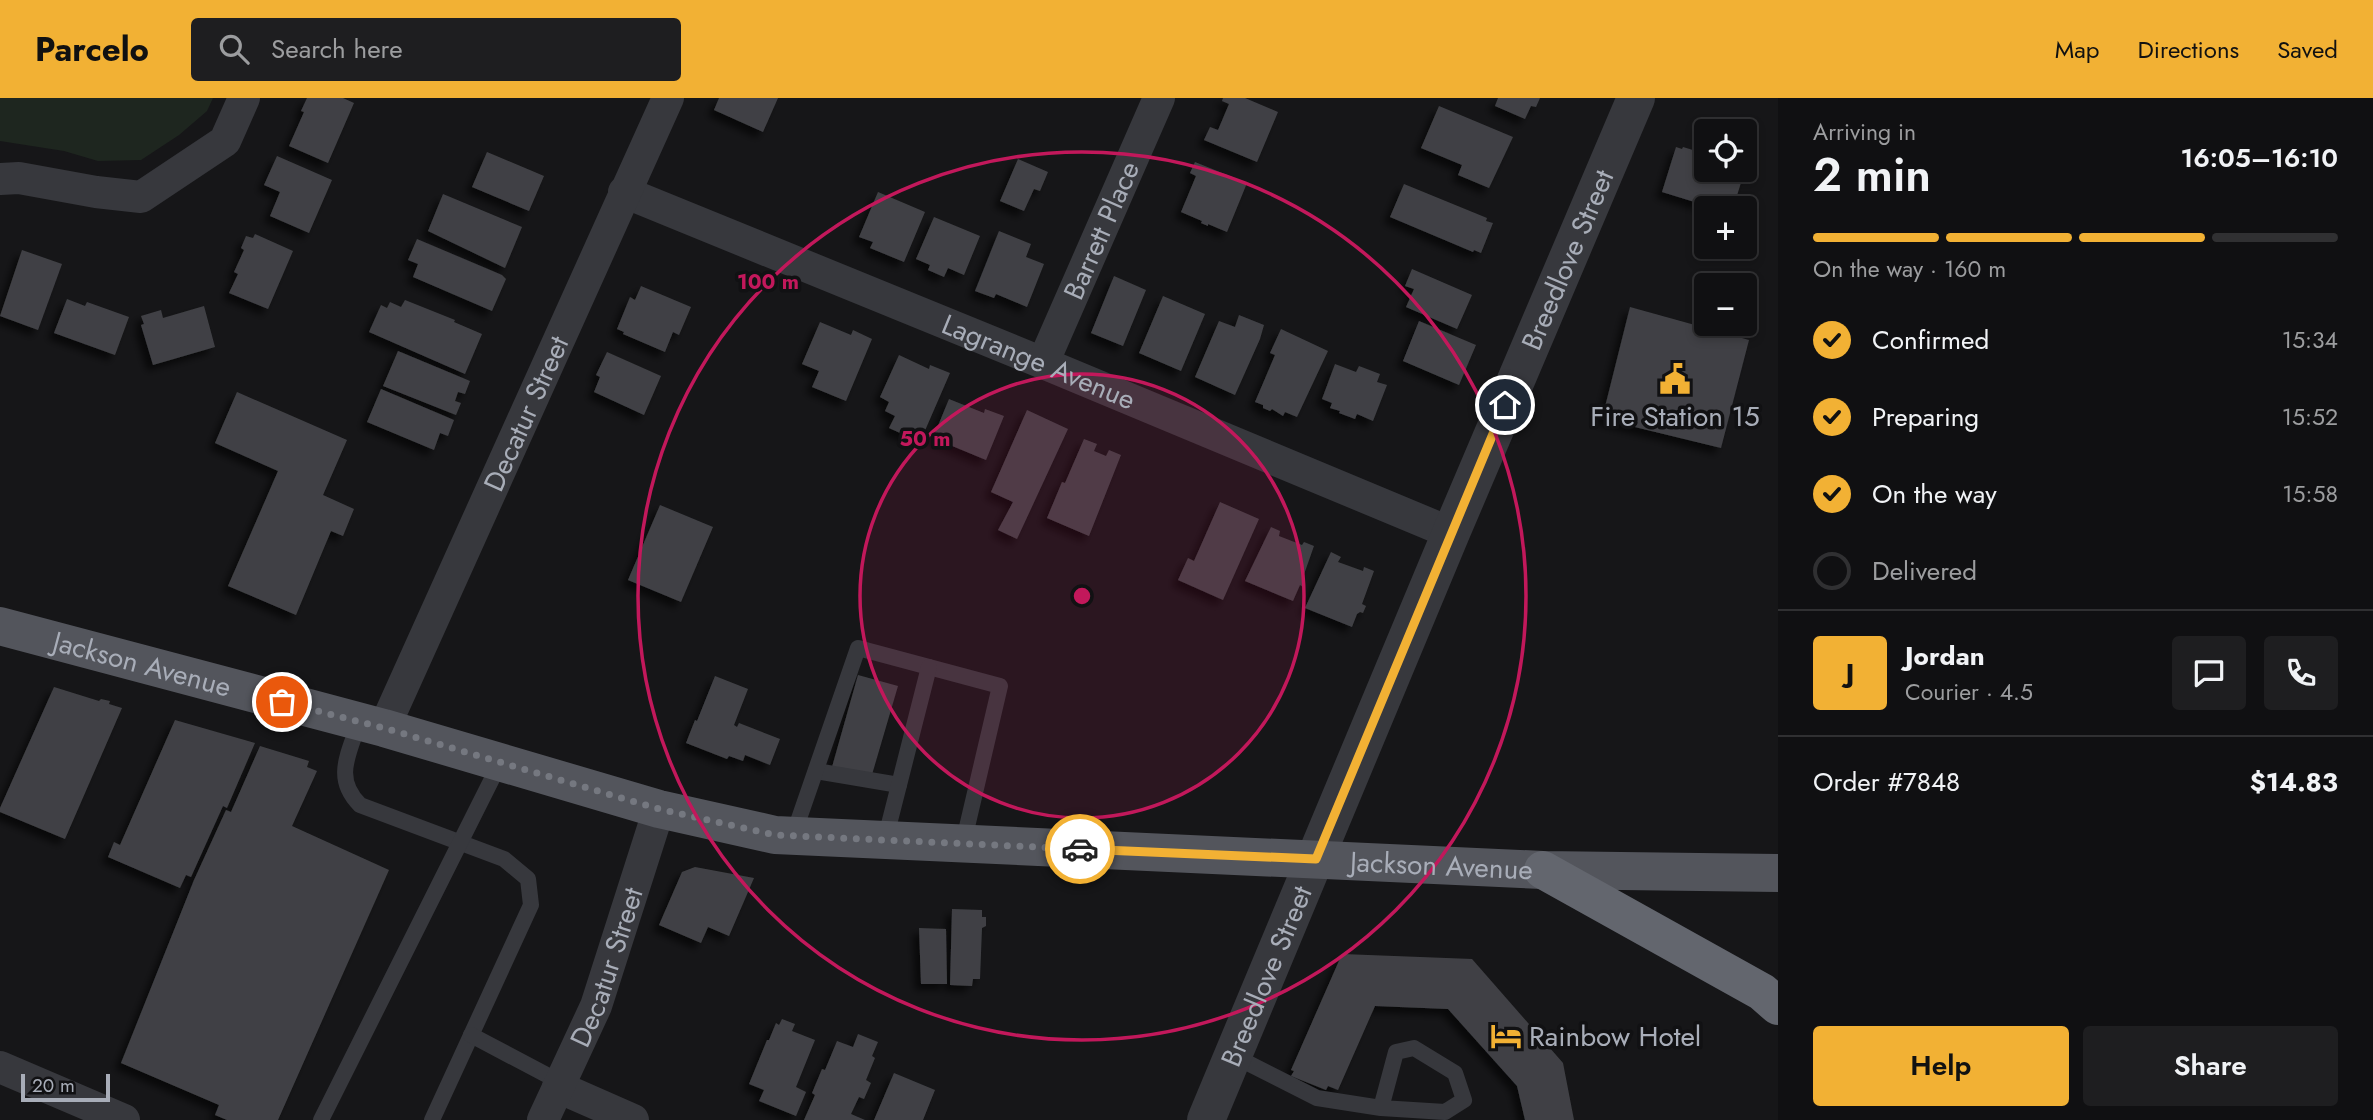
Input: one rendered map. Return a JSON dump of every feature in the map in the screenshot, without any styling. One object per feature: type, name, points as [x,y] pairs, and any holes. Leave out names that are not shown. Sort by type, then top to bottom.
[{"type":"highway","points":[[1543,870],[1762,992],[1778,1006]]},
{"type":"main road","name":"Jackson Avenue","points":[[0,626],[371,725],[659,809],[793,837],[1543,870],[1778,873]]},
{"type":"street","points":[[0,179],[19,178],[141,197],[225,141],[244,98]]},
{"type":"street","name":"Decatur Street","points":[[371,725],[668,98]]},
{"type":"street","name":"Barrett Place","points":[[1043,363],[1160,98]]},
{"type":"street","name":"Breedlove Street","points":[[1206,1120],[1636,98]]},
{"type":"street","name":"Lagrange Avenue","points":[[624,192],[1451,533]]},
{"type":"street","name":"Decatur Street","points":[[543,1120],[596,1006],[659,809]]},
{"type":"street","points":[[0,1068],[124,1120]]},
{"type":"street","points":[[559,1084],[634,1120]]},
{"type":"lane","points":[[793,837],[858,648],[1000,687],[963,844]]},
{"type":"lane","points":[[885,840],[929,667]]},
{"type":"lane","points":[[371,725],[346,764],[344,781],[349,794],[360,805],[503,859],[528,879],[531,905],[432,1120]]},
{"type":"lane","points":[[321,1120],[500,763]]},
{"type":"lane","points":[[817,771],[899,785]]},
{"type":"lane","points":[[471,1035],[559,1084]]},
{"type":"lane","points":[[1234,1056],[1317,1098],[1381,1108],[1445,1112],[1464,1100],[1455,1073],[1414,1048],[1396,1052],[1381,1108]]},
{"type":"shaded area","points":[[0,98],[213,98],[207,111],[179,135],[141,160],[98,161],[64,151],[0,141]]},
{"type":"building","points":[[307,98],[343,98],[354,103],[328,163],[289,146],[304,112],[301,111]]},
{"type":"building","points":[[719,98],[778,98],[763,132],[714,110]]},
{"type":"building","points":[[1223,98],[1245,98],[1278,112],[1257,162],[1204,140],[1210,127],[1218,130],[1229,104],[1222,101]]},
{"type":"building","points":[[1498,98],[1540,98],[1536,107],[1531,106],[1525,119],[1495,106]]},
{"type":"building","points":[[1439,106],[1513,137],[1489,188],[1458,175],[1462,165],[1421,148]]},
{"type":"building","points":[[1676,147],[1694,150],[1694,182],[1741,182],[1737,196],[1694,196],[1694,202],[1662,192]]},
{"type":"building","points":[[487,152],[544,176],[529,211],[472,187]]},
{"type":"building","points":[[277,156],[332,180],[309,233],[270,216],[280,192],[264,185]]},
{"type":"building","points":[[1018,159],[1048,172],[1040,191],[1034,189],[1024,211],[1000,201]]},
{"type":"building","points":[[1195,162],[1247,183],[1227,232],[1201,223],[1202,221],[1181,212],[1196,176],[1190,173]]},
{"type":"building","points":[[1404,184],[1487,218],[1486,221],[1493,223],[1481,253],[1390,217]]},
{"type":"building","points":[[878,192],[925,212],[904,262],[870,248],[873,242],[859,237]]},
{"type":"building","points":[[443,194],[522,227],[505,268],[428,231]]},
{"type":"building","points":[[934,217],[980,236],[964,275],[948,268],[944,277],[928,270],[930,265],[916,259]]},
{"type":"building","points":[[999,231],[1031,244],[1026,257],[1044,264],[1027,307],[996,294],[994,298],[975,291]]},
{"type":"building","points":[[255,234],[293,251],[268,309],[229,293],[238,274],[234,272],[244,250],[241,248],[246,236],[253,238]]},
{"type":"building","points":[[417,239],[502,275],[506,279],[492,311],[413,277],[418,264],[408,260]]},
{"type":"building","points":[[22,250],[62,264],[38,330],[0,316]]},
{"type":"building","points":[[1412,269],[1472,295],[1457,329],[1406,307],[1414,289],[1405,286]]},
{"type":"building","points":[[1114,276],[1146,290],[1123,346],[1091,333]]},
{"type":"building","points":[[641,286],[691,307],[679,335],[673,332],[665,352],[617,329],[630,297],[635,300]]},
{"type":"building","points":[[1163,296],[1205,314],[1181,371],[1139,353]]},
{"type":"building","points":[[67,299],[85,306],[87,302],[129,317],[115,355],[54,333]]},
{"type":"building","points":[[405,300],[482,334],[465,374],[369,332],[381,305],[387,308],[390,302],[401,307]]},
{"type":"building","points":[[204,306],[215,347],[153,365],[141,325],[144,324],[141,316],[161,310],[163,318]]},
{"type":"building","name":"Fire Station 15","points":[[1630,307],[1694,325],[1694,336],[1735,336],[1749,340],[1721,448],[1602,419]]},
{"type":"building","points":[[1239,315],[1264,325],[1235,395],[1195,377],[1219,321],[1235,327]]},
{"type":"building","points":[[1419,321],[1476,345],[1459,385],[1403,361]]},
{"type":"building","points":[[820,322],[851,335],[853,330],[872,339],[846,401],[812,387],[819,371],[802,364]]},
{"type":"building","points":[[1281,329],[1328,351],[1297,417],[1285,412],[1283,416],[1255,402],[1275,355],[1270,353]]},
{"type":"building","points":[[398,351],[470,381],[465,394],[458,392],[455,401],[461,403],[456,415],[383,386]]},
{"type":"building","points":[[607,352],[661,376],[644,415],[594,392],[600,377],[596,375]]},
{"type":"building","points":[[899,355],[929,369],[930,365],[950,373],[920,442],[889,428],[895,416],[885,411],[889,402],[880,397]]},
{"type":"building","points":[[1335,364],[1356,372],[1359,366],[1380,374],[1377,382],[1387,385],[1373,421],[1357,414],[1355,419],[1339,413],[1340,411],[1330,408],[1332,403],[1322,399]]},
{"type":"building","points":[[381,389],[454,420],[448,436],[440,433],[434,450],[367,422]]},
{"type":"building","points":[[237,392],[347,440],[323,495],[354,509],[343,536],[331,531],[296,615],[228,586],[278,471],[215,443]]},
{"type":"building","points":[[949,399],[984,413],[985,409],[1004,416],[986,460],[933,438]]},
{"type":"building","points":[[1027,410],[1068,429],[1017,539],[998,530],[1013,502],[991,492]]},
{"type":"building","points":[[1084,439],[1097,444],[1094,451],[1106,456],[1109,450],[1121,455],[1089,536],[1047,518]]},
{"type":"building","points":[[1220,502],[1259,519],[1223,600],[1178,580],[1188,558],[1194,561]]},
{"type":"building","points":[[660,505],[713,527],[681,602],[628,580]]},
{"type":"building","points":[[1271,527],[1280,531],[1279,536],[1302,545],[1304,542],[1314,546],[1302,580],[1305,581],[1303,587],[1300,585],[1293,601],[1245,581]]},
{"type":"building","points":[[1331,552],[1341,557],[1338,562],[1363,571],[1364,567],[1374,571],[1362,604],[1366,606],[1363,613],[1357,614],[1352,627],[1305,608]]},
{"type":"building","points":[[858,675],[898,686],[871,778],[832,767]]},
{"type":"building","points":[[715,676],[748,689],[734,725],[737,727],[739,723],[780,739],[770,765],[745,755],[743,761],[729,756],[727,759],[686,743]]},
{"type":"building","points":[[54,687],[99,701],[110,701],[109,704],[122,708],[65,839],[0,812]]},
{"type":"building","points":[[175,720],[255,743],[227,808],[223,806],[191,877],[186,875],[180,888],[108,857],[114,842],[120,845]]},
{"type":"building","points":[[260,746],[309,761],[307,767],[317,771],[292,826],[389,870],[278,1120],[227,1120],[215,1115],[219,1105],[121,1063],[194,880],[226,810],[231,812]]},
{"type":"building","points":[[695,867],[754,878],[729,936],[708,927],[701,943],[659,925],[682,872]]},
{"type":"building","points":[[952,909],[982,910],[982,917],[986,917],[986,926],[982,928],[980,979],[973,979],[972,986],[950,985]]},
{"type":"building","points":[[919,928],[946,929],[947,984],[921,984]]},
{"type":"building","name":"Rainbow Hotel","points":[[1342,954],[1472,959],[1563,1063],[1574,1120],[1525,1120],[1517,1086],[1448,1009],[1375,1006],[1338,1090],[1328,1086],[1326,1090],[1291,1076],[1294,1071],[1291,1070]]},
{"type":"building","points":[[782,1019],[795,1024],[792,1031],[815,1040],[796,1087],[806,1092],[796,1116],[759,1101],[764,1090],[749,1084],[767,1040],[776,1023],[779,1025]]},
{"type":"building","points":[[858,1034],[878,1042],[866,1080],[871,1083],[864,1099],[859,1097],[851,1114],[865,1120],[804,1120],[822,1069],[825,1070],[837,1041],[853,1047]]},
{"type":"building","points":[[894,1073],[935,1090],[923,1120],[874,1120]]},
{"type":"way so far","points":[[282,702],[384,728],[659,809],[775,835],[1080,849]]},
{"type":"place","name":"Fire Station 15","points":[[1675,379]]},
{"type":"place","name":"Rainbow Hotel","points":[[1506,1036]]},
{"type":"route","points":[[1080,849],[1316,859],[1505,405]]}]
